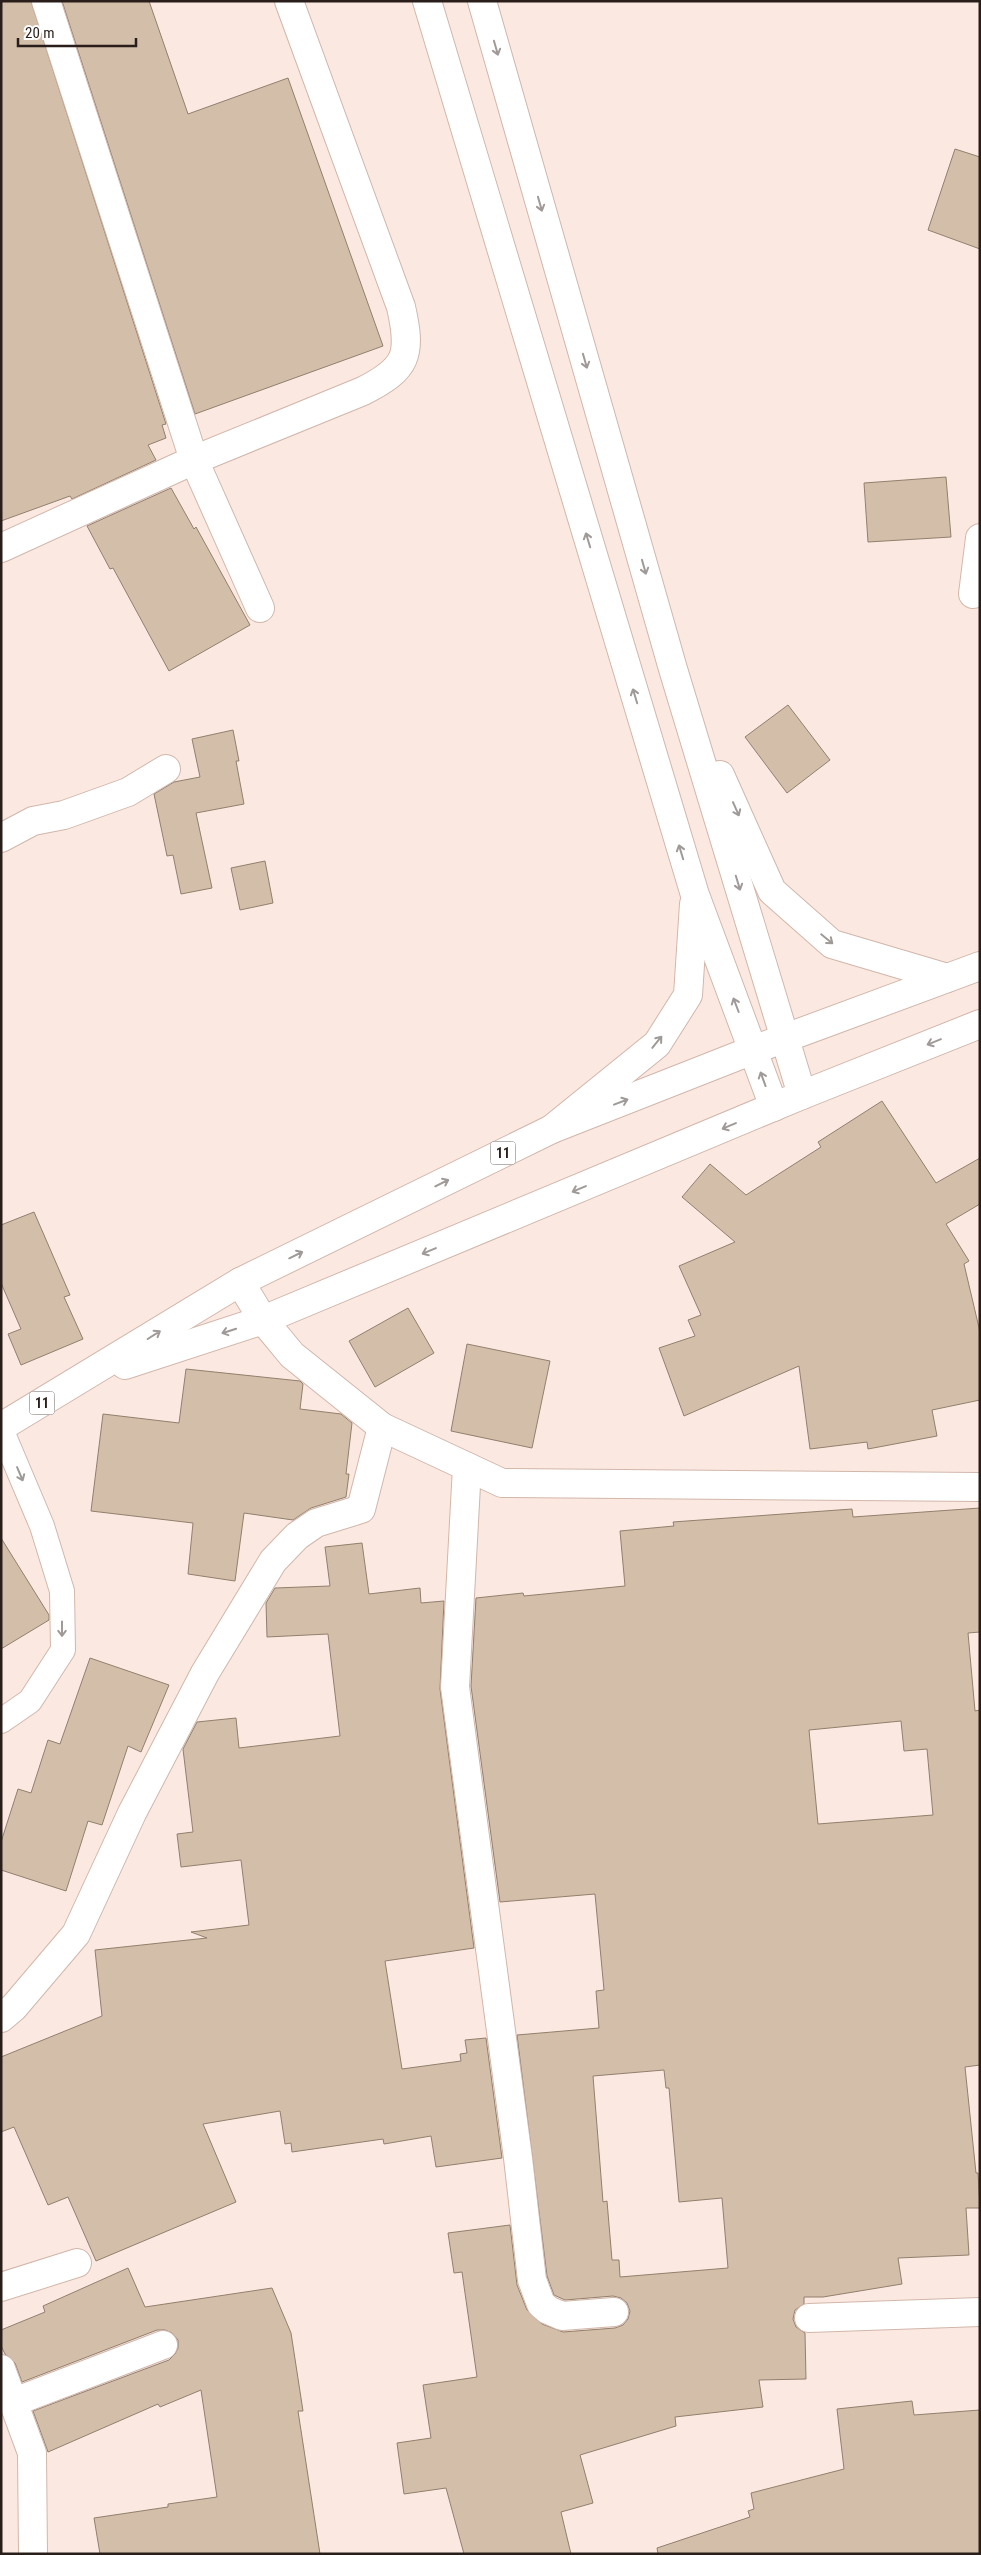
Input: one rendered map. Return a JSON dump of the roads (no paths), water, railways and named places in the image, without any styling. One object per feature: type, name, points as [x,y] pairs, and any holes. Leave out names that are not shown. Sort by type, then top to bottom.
[{"type":"main road","points":[[46,1],[194,460],[260,608]]},
{"type":"main road","points":[[1,548],[194,460],[363,392],[387,380],[401,366],[408,336],[401,307],[289,1]]},
{"type":"main road","points":[[427,1],[695,895],[774,1107]]},
{"type":"main road","points":[[482,1],[673,669],[802,1094]]},
{"type":"main road","points":[[973,594],[980,538]]},
{"type":"main road","points":[[673,669],[772,891],[832,944],[947,978]]},
{"type":"main road","points":[[1,838],[33,821],[64,815],[128,792],[166,770]]},
{"type":"main road","points":[[552,1129],[657,1044],[688,995],[695,895]]},
{"type":"main road","name":"11","points":[[1,1428],[240,1282],[552,1129],[753,1050],[980,966]]},
{"type":"main road","name":"11","points":[[83,1379],[263,1320],[802,1094],[980,1024]]},
{"type":"main road","points":[[240,1282],[263,1320],[292,1355],[382,1427],[502,1483],[980,1486]]},
{"type":"main road","points":[[1,2018],[14,2007],[76,1934],[132,1813],[205,1673],[273,1561],[298,1536],[316,1523],[361,1509],[382,1427]]},
{"type":"main road","points":[[467,1467],[455,1687],[518,2158],[532,2280],[542,2304],[548,2310],[562,2316],[614,2312]]},
{"type":"main road","points":[[1,2287],[77,2263]]},
{"type":"main road","points":[[809,2318],[980,2312]]},
{"type":"main road","points":[[14,2402],[163,2345]]},
{"type":"main road","points":[[1,2369],[32,2454],[33,2554]]},
{"type":"lane","points":[[1,1428],[42,1526],[62,1591],[62,1650],[30,1701],[1,1721]]}]
